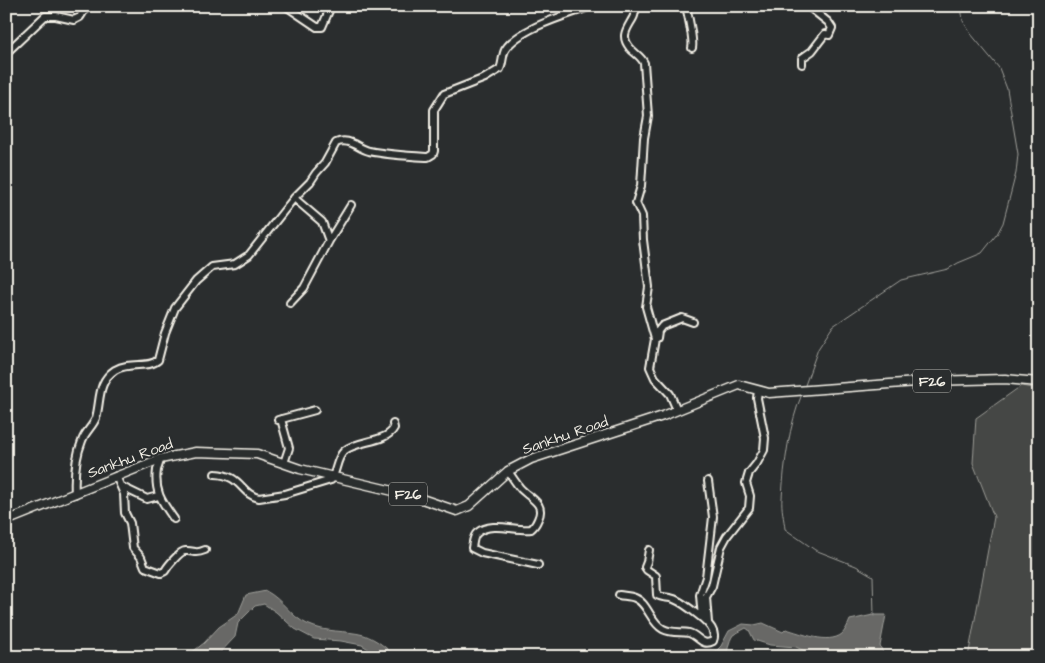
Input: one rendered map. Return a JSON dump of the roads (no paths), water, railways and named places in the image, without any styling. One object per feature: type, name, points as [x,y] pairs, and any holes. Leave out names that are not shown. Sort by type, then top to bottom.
[{"type":"main road","name":"Sankhu Road","points":[[6,521],[160,459],[196,452],[251,453],[300,469],[410,495],[456,510],[469,506],[508,471],[542,455],[600,438],[739,385],[769,393],[973,380],[1005,379],[1039,382]]},
{"type":"street","points":[[6,53],[44,16],[56,16],[74,20],[80,17],[86,6]]},
{"type":"street","points":[[286,6],[317,26],[322,27],[331,6]]},
{"type":"street","points":[[636,6],[634,18],[624,32],[624,36],[630,48],[641,57],[644,63],[648,116],[644,138],[641,186],[636,203],[642,216],[649,287],[646,307],[655,339]]},
{"type":"street","points":[[686,6],[690,33],[694,43],[692,48]]},
{"type":"street","points":[[802,64],[802,58],[812,51],[825,34],[829,35],[832,28],[828,22],[808,6]]},
{"type":"street","points":[[75,494],[74,482],[82,441],[96,418],[100,391],[106,378],[128,364],[152,364],[158,360],[165,333],[175,308],[196,281],[212,267],[235,264],[249,255],[294,198],[325,163],[332,148],[339,141],[352,142],[370,151],[428,157],[433,154],[434,110],[444,94],[485,78],[500,69],[506,50],[519,37],[542,23],[587,7]]},
{"type":"street","points":[[294,198],[322,222],[329,241]]},
{"type":"street","points":[[290,304],[304,288],[351,205]]},
{"type":"street","points":[[677,410],[670,394],[660,385],[652,371],[650,362],[655,339],[662,326],[682,318],[693,322]]},
{"type":"street","points":[[708,623],[705,602],[715,574],[721,547],[727,536],[749,508],[750,496],[746,483],[749,473],[758,462],[764,450],[765,438],[757,398],[758,391]]},
{"type":"street","points":[[284,464],[288,448],[280,419],[315,410]]},
{"type":"street","points":[[215,474],[233,478],[252,496],[259,498],[319,485],[331,480],[340,457],[345,451],[386,436],[392,432],[393,424]]},
{"type":"street","points":[[160,459],[157,469],[158,496],[174,519]]},
{"type":"street","points":[[508,471],[520,488],[537,501],[540,507],[540,515],[535,526],[531,529],[489,528],[478,532],[474,537],[472,548],[482,553],[538,565]]},
{"type":"street","points":[[116,476],[124,494],[125,513],[130,523],[133,548],[141,557],[145,566],[161,573],[165,572],[180,553],[184,551],[197,554],[205,550]]},
{"type":"street","points":[[702,618],[700,595],[706,577],[713,517],[708,481]]},
{"type":"street","points":[[122,487],[147,499],[158,496]]},
{"type":"street","points":[[619,596],[633,597],[640,600],[655,622],[663,629],[675,633],[689,633],[703,643],[709,643],[714,639],[712,628],[702,618],[673,598],[660,597],[658,595],[656,576],[647,570],[645,566],[649,550]]},
{"type":"waterway","points":[[6,13],[14,6]]},
{"type":"waterway","points":[[804,388],[818,349],[833,326],[901,280],[948,269],[982,253],[1003,223],[1016,173],[1018,154],[1007,89],[999,68],[971,34],[963,21],[961,6]]},
{"type":"waterway","points":[[802,394],[790,432],[786,458],[782,502],[785,529],[815,550],[856,566],[873,576],[874,616]]}]
